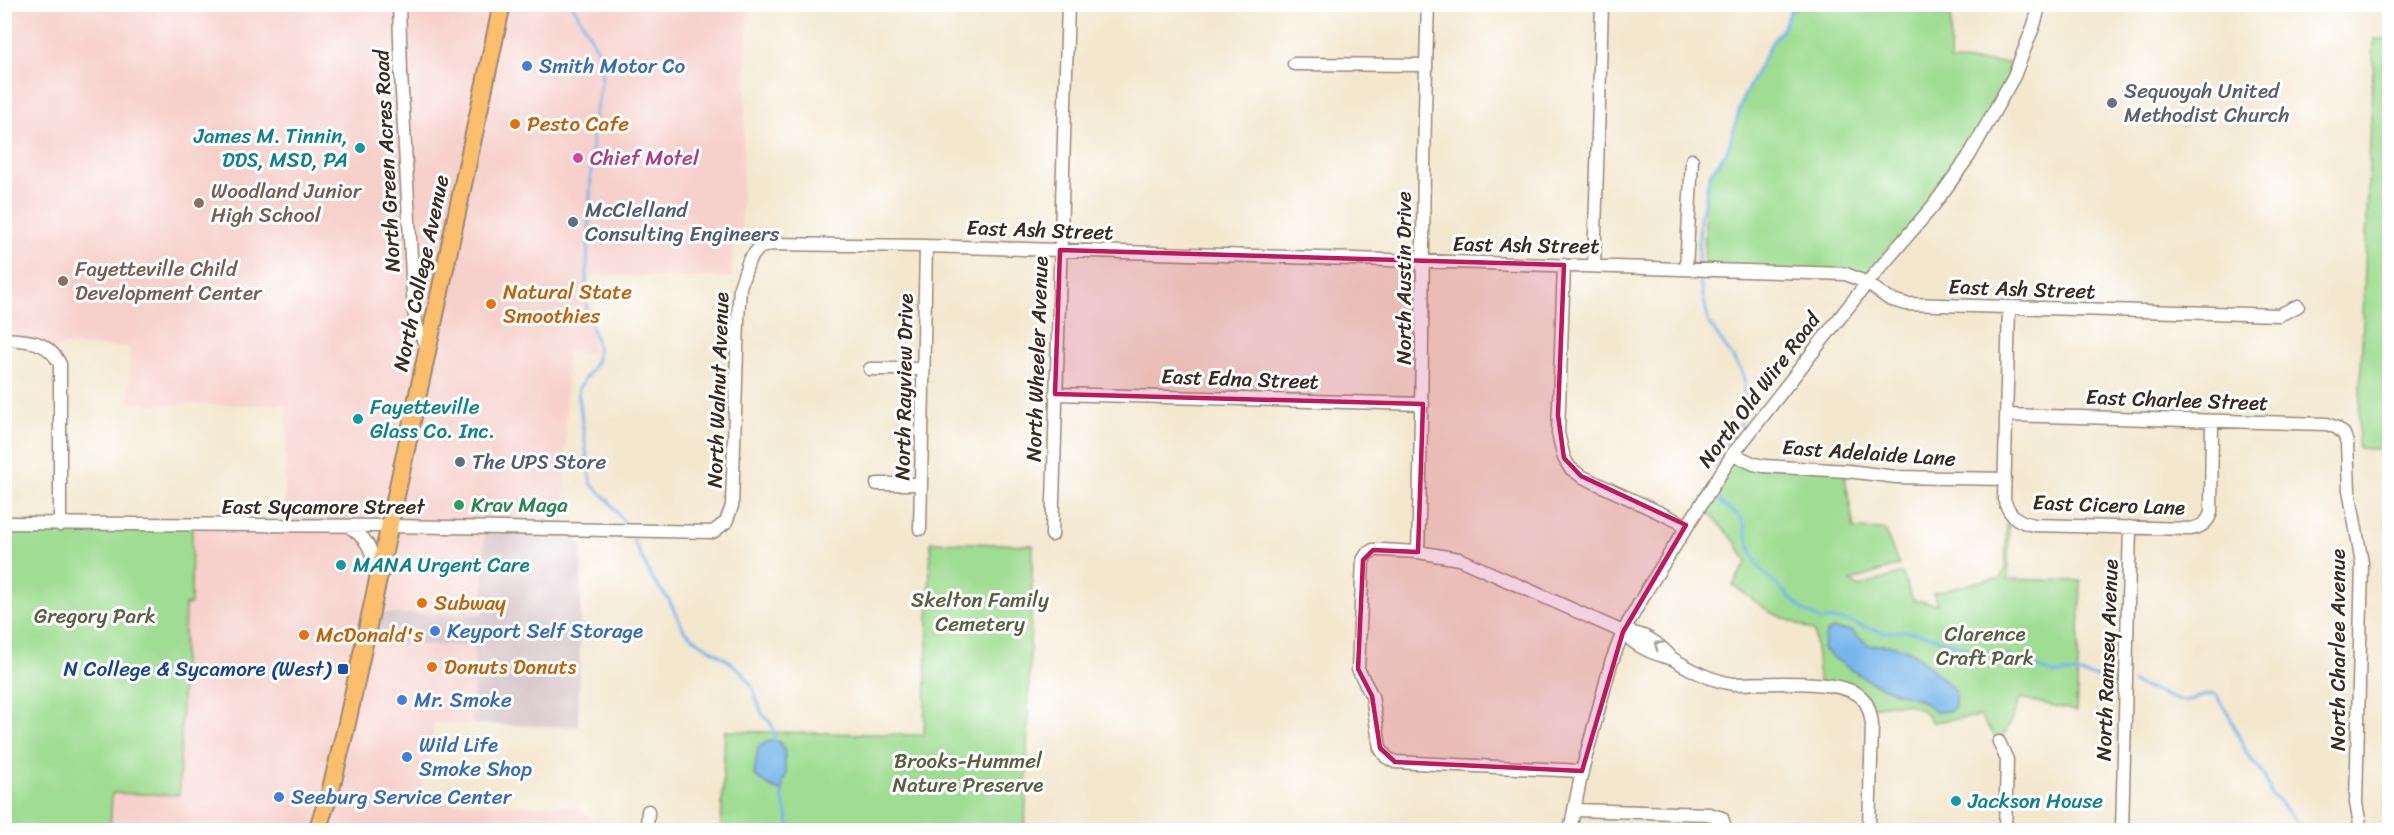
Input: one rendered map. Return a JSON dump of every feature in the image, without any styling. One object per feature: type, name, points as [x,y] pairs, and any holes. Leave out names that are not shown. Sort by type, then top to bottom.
[{"type":"main road","name":"North College Avenue","points":[[317,831],[339,755],[502,4]]},
{"type":"street","name":"North Green Acres Road","points":[[399,4],[414,312],[418,330],[428,349]]},
{"type":"street","name":"North Wheeler Avenue","points":[[1052,534],[1068,4]]},
{"type":"street","name":"North Austin Drive","points":[[1418,552],[1423,404],[1428,4]]},
{"type":"street","points":[[1594,266],[1602,4]]},
{"type":"street","name":"North Old Wire Road","points":[[1570,831],[1582,771],[1611,663],[1623,632],[1686,525],[1733,454],[1867,283],[1933,206],[1982,136],[2014,76],[2040,4]]},
{"type":"street","points":[[1294,64],[1426,65]]},
{"type":"street","points":[[1686,269],[1692,160]]},
{"type":"street","name":"East Ash Street","points":[[749,260],[759,248],[771,244],[926,246],[1846,274],[1867,283],[1889,299],[1906,304],[2279,315],[2298,306]]},
{"type":"street","name":"North Rayview Drive","points":[[920,529],[926,246]]},
{"type":"street","name":"North Walnut Avenue","points":[[726,522],[732,506],[740,286],[749,260]]},
{"type":"street","points":[[1564,265],[1558,415],[1560,447],[1570,468],[1581,476],[1686,525]]},
{"type":"street","points":[[2005,479],[2008,308]]},
{"type":"street","points":[[4,339],[41,343],[54,352],[60,364],[60,525]]},
{"type":"street","points":[[870,369],[923,369]]},
{"type":"street","name":"East Edna Street","points":[[1055,394],[1423,404]]},
{"type":"street","name":"East Charlee Street","points":[[2006,415],[2327,424],[2344,434]]},
{"type":"street","name":"East Cicero Lane","points":[[2005,479],[2004,499],[2012,515],[2018,520],[2034,525],[2190,529],[2205,523],[2211,512],[2212,421]]},
{"type":"street","name":"North Charlee Avenue","points":[[2344,434],[2347,443],[2349,490],[2362,563],[2356,804],[2361,831]]},
{"type":"street","name":"East Adelaide Lane","points":[[1733,454],[1764,466],[1848,471],[1896,477],[2005,479]]},
{"type":"street","points":[[877,484],[921,484]]},
{"type":"street","name":"East Sycamore Street","points":[[4,524],[390,526],[713,532],[726,522]]},
{"type":"street","points":[[347,526],[360,534],[368,544],[378,578]]},
{"type":"street","name":"North Ramsey Avenue","points":[[2122,831],[2130,527]]},
{"type":"street","points":[[1582,771],[1395,762],[1386,757],[1378,739],[1372,696],[1358,669],[1361,568],[1366,554],[1373,550],[1418,552],[1459,559],[1623,632],[1632,642],[1673,659],[1698,674],[1721,682],[1833,685],[1850,689],[1862,698],[1870,711],[1872,725],[1869,831]]},
{"type":"street","points":[[1999,742],[2007,760],[2005,831]]},
{"type":"street","points":[[1574,810],[1709,814],[1722,818],[1726,831]]},
{"type":"street","points":[[647,831],[648,811]]},
{"type":"highlighted area","points":[[1060,250],[1564,265],[1558,415],[1564,458],[1581,476],[1686,525],[1623,632],[1582,771],[1395,762],[1380,748],[1372,696],[1358,669],[1363,560],[1373,550],[1418,552],[1423,404],[1055,394]]},
{"type":"shaded area","points":[[5,5],[748,5],[741,230],[733,230],[732,278],[588,275],[593,352],[567,352],[564,530],[484,615],[371,613],[364,644],[475,646],[473,724],[435,723],[420,802],[577,807],[591,819],[590,830],[110,830],[111,793],[185,604],[190,604],[192,525],[284,525],[287,405],[129,404],[129,347],[64,345],[54,352],[5,339]],"holes":[[[349,526],[390,526],[378,576],[368,544]]]},
{"type":"shaded area","points":[[485,528],[578,530],[578,544],[582,544],[578,727],[473,724],[474,646],[364,644],[371,613],[483,615]]},
{"type":"green space","points":[[1794,5],[1951,5],[1950,61],[2019,63],[1982,136],[1867,283],[1845,274],[1704,270],[1706,188],[1710,174],[1727,151],[1743,98]]},
{"type":"green space","points":[[2374,39],[2390,40],[2389,450],[2358,448]]},
{"type":"green space","name":"Clarence Craft Park","points":[[1733,454],[1754,464],[1844,471],[1854,529],[1885,530],[1899,565],[1851,581],[1859,587],[1902,573],[1913,600],[1937,604],[1933,593],[1990,579],[1999,579],[2005,570],[2007,508],[2009,512],[2008,579],[2081,581],[2076,711],[2020,698],[2009,726],[1999,742],[1980,716],[1932,722],[1919,708],[1912,705],[1868,707],[1862,698],[1820,685],[1814,631],[1770,612],[1733,585],[1747,562],[1736,543],[1700,503]]},
{"type":"green space","name":"Gregory Park","points":[[5,523],[192,525],[191,604],[185,605],[179,795],[112,793],[110,830],[5,830]]},
{"type":"green space","name":"Brooks-Hummel Nature Preserve","points":[[931,542],[1033,545],[1025,830],[721,830],[725,731],[924,735]]},
{"type":"water","points":[[1833,629],[1851,631],[1871,646],[1897,647],[1918,657],[1955,690],[1955,706],[1950,711],[1934,712],[1923,702],[1879,686],[1858,674],[1823,649],[1826,633]]},
{"type":"water","points":[[776,740],[784,751],[787,774],[783,781],[783,792],[772,788],[754,775],[758,748],[767,742]]},
{"type":"waterway","points":[[572,4],[598,50],[602,79],[593,124],[586,292],[587,311],[598,352],[595,363],[578,392],[591,484],[609,501],[626,525]]},
{"type":"waterway","points":[[1698,263],[1700,220],[1710,174],[1727,151],[1743,98],[1772,42],[1782,30],[1794,4]]},
{"type":"waterway","points":[[1699,277],[1709,323],[1744,378],[1744,396],[1748,410],[1723,447],[1715,467]]},
{"type":"waterway","points":[[1720,500],[1743,521],[1752,554],[1761,570],[1802,609],[1820,620],[1843,620],[1884,633],[1905,631],[1924,634],[1975,651],[2008,656],[2054,674],[2076,673],[2121,682]]},
{"type":"waterway","points":[[633,540],[653,580],[669,600],[684,630],[741,671],[752,686],[762,714],[772,725],[776,744]]},
{"type":"waterway","points":[[2133,683],[2177,700],[2185,701],[2211,694],[2216,695],[2227,711],[2247,754],[2264,775],[2271,794],[2301,830]]},
{"type":"waterway","points":[[781,789],[789,830]]},
{"type":"place","name":"Smith Motor Co","points":[[527,66]]},
{"type":"place","name":"Sequoyah United Methodist Church","points":[[2112,103]]},
{"type":"place","name":"Pesto Cafe","points":[[515,124]]},
{"type":"place","name":"James M. Tinnin, DDS, MSD, PA","points":[[360,148]]},
{"type":"place","name":"Chief Motel","points":[[578,158]]},
{"type":"place","name":"Woodland Junior High School","points":[[199,203]]},
{"type":"place","name":"McClelland Consulting Engineers","points":[[573,222]]},
{"type":"place","name":"Fayetteville Child Development Center","points":[[63,281]]},
{"type":"place","name":"Natural State Smoothies","points":[[491,304]]},
{"type":"place","name":"Fayetteville Glass Co. Inc.","points":[[358,419]]},
{"type":"place","name":"The UPS Store","points":[[460,462]]},
{"type":"place","name":"Krav Maga","points":[[459,505]]},
{"type":"place","name":"MANA Urgent Care","points":[[341,565]]},
{"type":"place","name":"Subway","points":[[422,603]]},
{"type":"place","name":"Keyport Self Storage","points":[[435,631]]},
{"type":"place","name":"McDonald's","points":[[304,635]]},
{"type":"place","name":"Donuts Donuts","points":[[432,667]]},
{"type":"place","name":"N College & Sycamore (West)","points":[[343,669]]},
{"type":"place","name":"Mr. Smoke","points":[[402,700]]},
{"type":"place","name":"Wild Life Smoke Shop","points":[[407,757]]},
{"type":"place","name":"Seeburg Service Center","points":[[279,797]]},
{"type":"place","name":"Jackson House","points":[[1956,801]]},
{"type":"park label","name":"Skelton Family Cemetery","points":[[980,612]]}]
